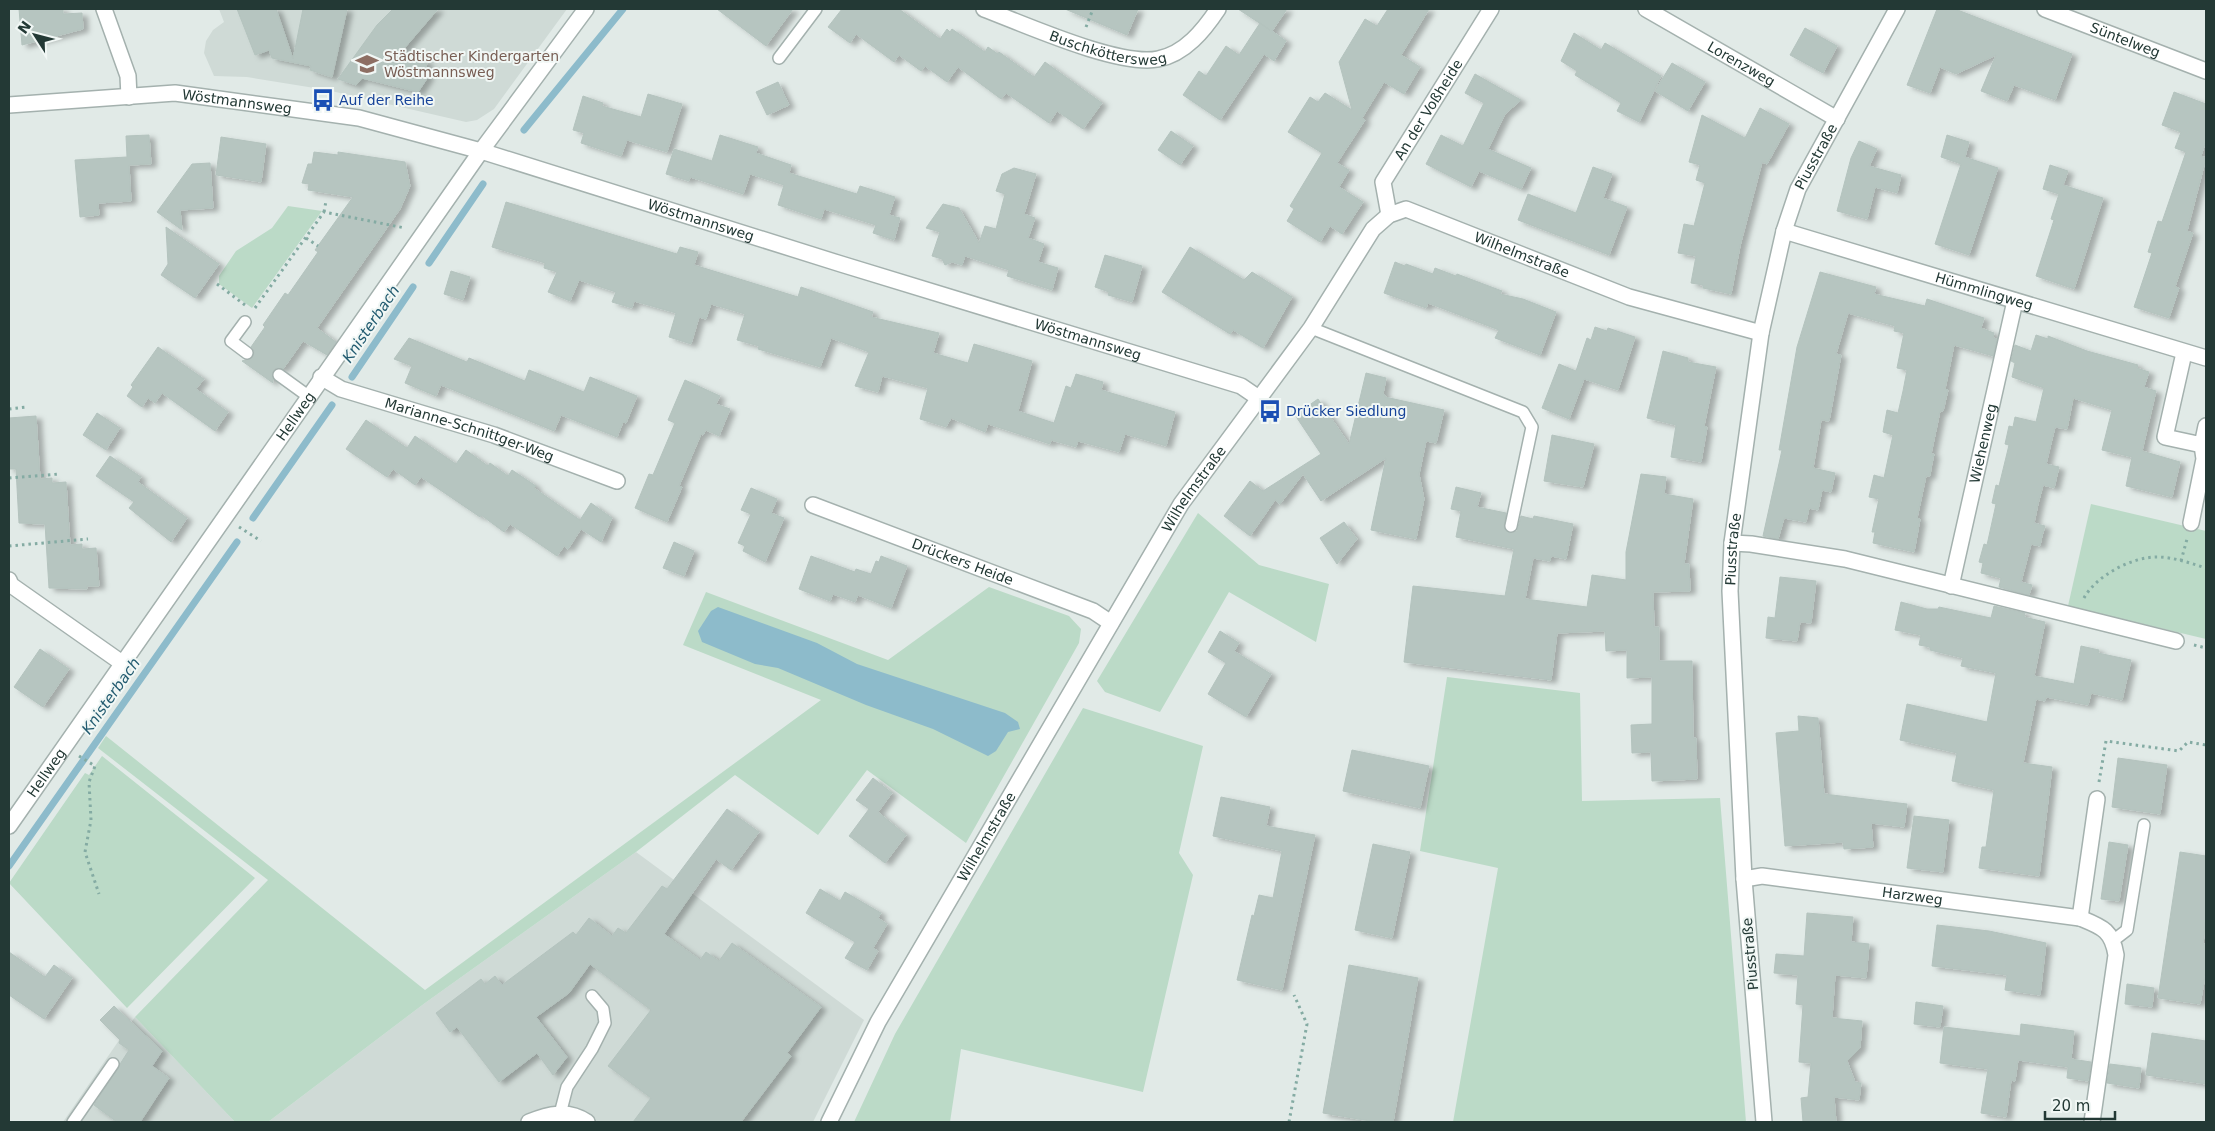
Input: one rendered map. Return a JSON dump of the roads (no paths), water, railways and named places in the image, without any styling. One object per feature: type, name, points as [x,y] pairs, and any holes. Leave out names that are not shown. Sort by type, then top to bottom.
[{"type":"street","points":[[104,9],[128,76],[129,96]]},
{"type":"street","name":"Hellweg","points":[[9,826],[480,151],[586,9]]},
{"type":"street","name":"Buschköttersweg","points":[[984,9],[1103,52],[1127,59],[1144,61],[1160,59],[1177,52],[1206,26],[1218,9]]},
{"type":"street","name":"An der Voßheide","points":[[1389,214],[1384,182],[1491,9]]},
{"type":"street","name":"Lorenzweg","points":[[1646,9],[1837,119]]},
{"type":"street","name":"Piusstraße","points":[[1764,1122],[1744,880],[1730,591],[1732,543],[1761,333],[1784,231],[1798,189],[1897,9]]},
{"type":"street","name":"Süntelweg","points":[[2045,9],[2206,71]]},
{"type":"street","name":"Wöstmannsweg","points":[[9,104],[175,93],[359,118],[480,151],[840,264],[1241,386],[1260,398]]},
{"type":"street","name":"Wilhelmstraße","points":[[829,1122],[878,1022],[1181,504],[1311,328],[1373,229],[1389,214],[1406,209],[1629,298],[1761,333]]},
{"type":"street","name":"Hümmlingweg","points":[[1784,231],[2184,353],[2206,358]]},
{"type":"street","name":"Wiehenweg","points":[[1951,586],[2015,301]]},
{"type":"street","points":[[2184,353],[2165,437],[2202,445]]},
{"type":"street","name":"Marianne-Schnittger-Weg","points":[[321,377],[340,389],[494,435],[616,481]]},
{"type":"street","points":[[2191,523],[2204,459],[2202,445],[2206,426]]},
{"type":"street","name":"Drückers Heide","points":[[813,505],[1093,611],[1111,623]]},
{"type":"street","points":[[1732,543],[1751,544],[1845,559],[2176,641]]},
{"type":"street","points":[[10,583],[122,663]]},
{"type":"street","points":[[2080,918],[2096,799]]},
{"type":"street","name":"Harzweg","points":[[1744,880],[1762,876],[2080,918],[2101,926],[2114,940]]},
{"type":"street","points":[[2092,1122],[2116,956],[2114,940]]},
{"type":"street","points":[[529,1122],[547,1114],[578,1116],[587,1122]]},
{"type":"lane","points":[[779,58],[816,9]]},
{"type":"lane","points":[[245,322],[231,341],[247,353]]},
{"type":"lane","points":[[1311,328],[1523,412],[1532,427],[1511,526]]},
{"type":"lane","points":[[279,375],[308,396]]},
{"type":"lane","points":[[2114,940],[2127,930],[2144,825]]},
{"type":"lane","points":[[560,1114],[567,1087],[592,1049],[605,1024],[603,1010],[592,996]]},
{"type":"lane","points":[[73,1122],[113,1064]]},
{"type":"water","points":[[718,607],[817,643],[857,664],[1005,713],[1018,722],[1020,729],[1008,732],[996,751],[988,756],[933,729],[866,705],[778,668],[755,664],[702,642],[698,631],[711,611]]},
{"type":"waterway","name":"Knisterbach","points":[[524,130],[623,9]]},
{"type":"waterway","name":"Knisterbach","points":[[429,263],[483,184]]},
{"type":"waterway","name":"Knisterbach","points":[[352,377],[413,287]]},
{"type":"waterway","name":"Knisterbach","points":[[253,518],[332,405]]},
{"type":"waterway","name":"Knisterbach","points":[[9,866],[237,542]]},
{"type":"place","name":"Städtischer Kindergarten Wöstmannsweg","points":[[367,64]]},
{"type":"place","name":"Auf der Reihe","points":[[323,100]]},
{"type":"place","name":"Drücker Siedlung","points":[[1270,411]]}]
